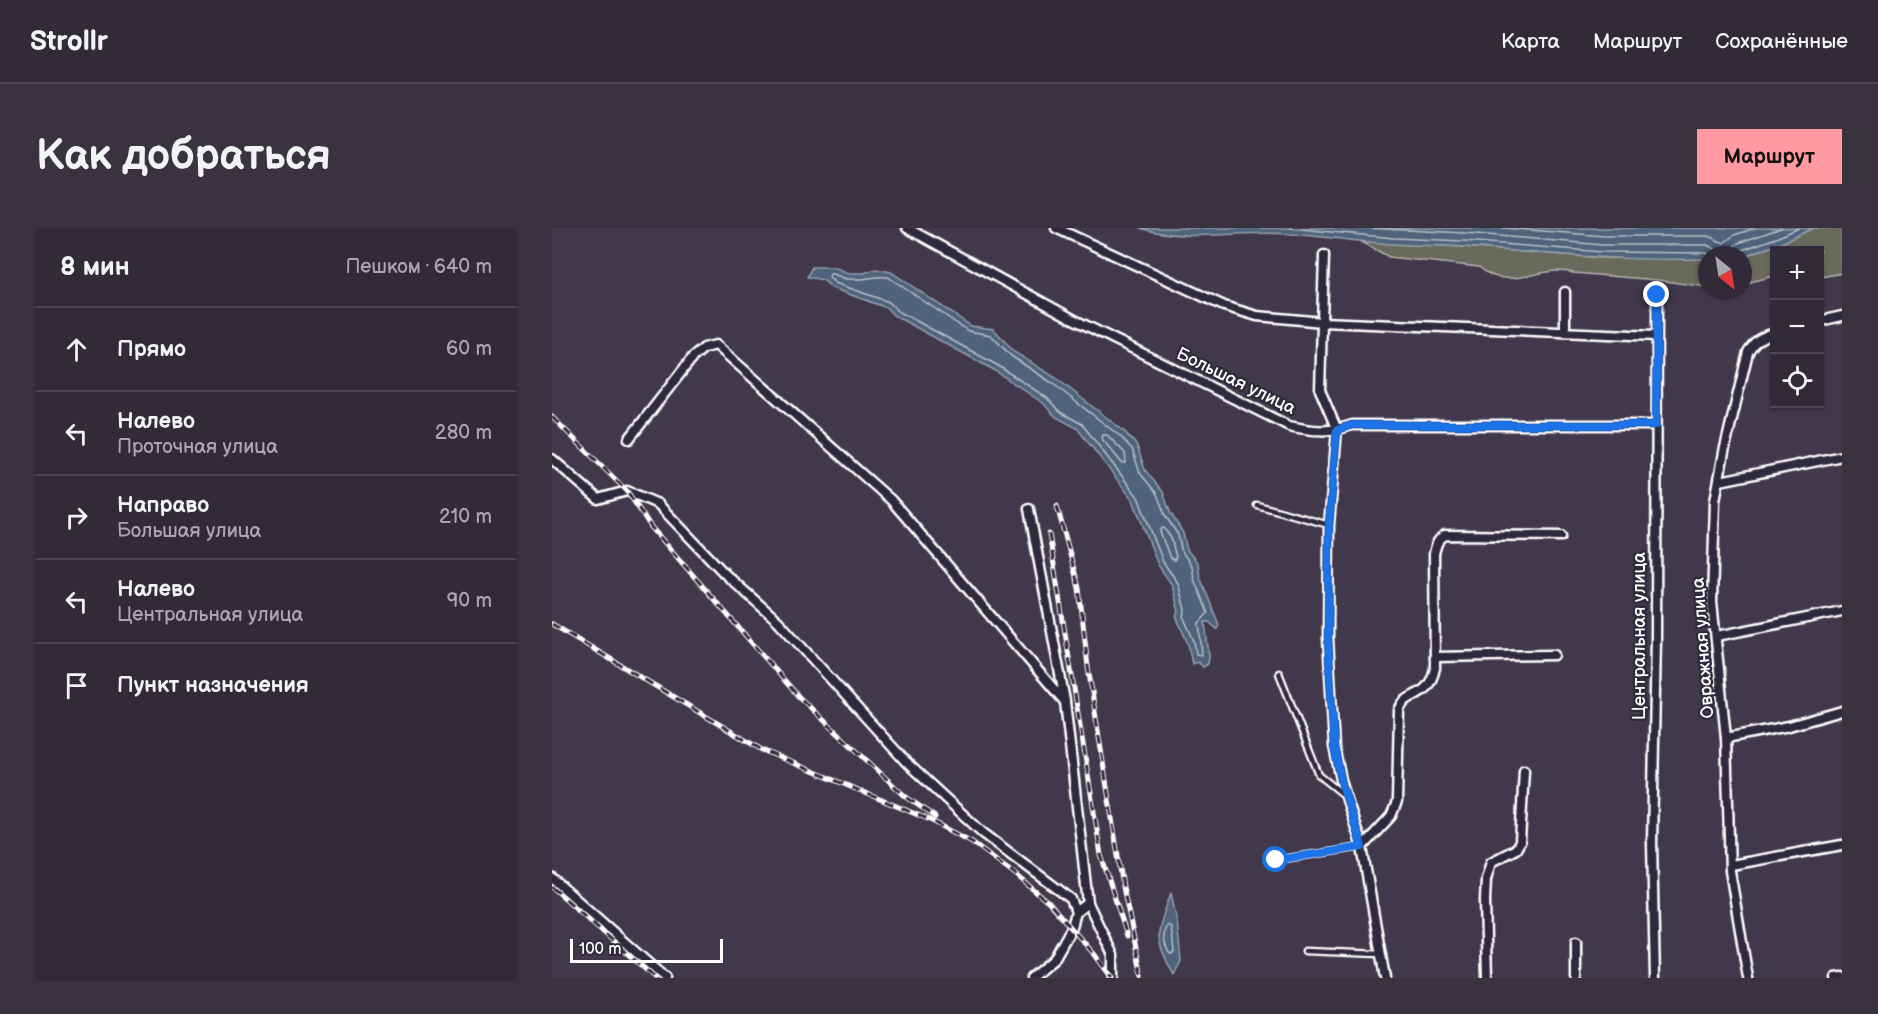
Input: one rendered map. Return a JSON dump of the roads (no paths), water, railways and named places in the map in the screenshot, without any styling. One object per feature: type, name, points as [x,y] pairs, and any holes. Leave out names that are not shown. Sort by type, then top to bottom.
[{"type":"street","name":"Большая улица","points":[[907,228],[1073,319],[1289,426],[1312,431],[1337,430],[1352,425],[1656,425]]},
{"type":"street","points":[[1056,228],[1224,306],[1257,316],[1323,322],[1656,336]]},
{"type":"street","points":[[1324,255],[1320,390],[1337,430],[1329,525],[1328,638],[1334,747],[1362,847],[1386,978]]},
{"type":"street","points":[[1565,292],[1565,332]]},
{"type":"street","name":"Центральная улица","points":[[1655,978],[1652,843],[1656,639],[1657,295]]},
{"type":"street","points":[[1824,320],[1842,316]]},
{"type":"street","name":"Овражная улица","points":[[1748,978],[1730,871],[1726,738],[1712,602],[1715,501],[1724,452],[1748,352],[1752,343],[1770,334]]},
{"type":"street","points":[[629,439],[693,357],[704,348],[716,345],[891,500],[1065,702]]},
{"type":"street","points":[[1720,482],[1842,456]]},
{"type":"street","points":[[552,459],[598,499],[627,491],[658,504],[725,574],[778,621],[907,763],[983,833],[1071,899],[1076,912],[1072,927],[1054,958],[1032,978]]},
{"type":"street","points":[[1029,509],[1065,702],[1088,903],[1113,956],[1113,978]]},
{"type":"street","points":[[1362,847],[1391,816],[1397,802],[1399,710],[1402,703],[1426,690],[1432,681],[1435,657],[1434,554],[1436,544],[1445,535],[1561,536]]},
{"type":"street","points":[[1717,636],[1842,610]]},
{"type":"street","points":[[1435,657],[1554,655]]},
{"type":"street","points":[[1726,738],[1790,726],[1842,711]]},
{"type":"street","points":[[1487,978],[1486,879],[1491,862],[1516,849],[1520,842],[1524,770]]},
{"type":"street","points":[[1731,865],[1842,844]]},
{"type":"street","points":[[552,878],[665,978]]},
{"type":"street","points":[[1076,912],[1088,903]]},
{"type":"street","points":[[1576,942],[1576,978]]},
{"type":"street","points":[[1836,978],[1842,977]]},
{"type":"lane","points":[[1257,505],[1329,525]]},
{"type":"lane","points":[[1279,673],[1319,775],[1346,796]]},
{"type":"lane","points":[[1276,860],[1362,847]]},
{"type":"lane","points":[[1305,951],[1383,954]]},
{"type":"water","points":[[1140,228],[1813,228],[1779,244],[1752,253],[1752,246],[1698,246],[1698,259],[1646,259],[1457,246],[1402,245],[1270,233],[1176,235]]},
{"type":"water","points":[[812,267],[833,267],[849,273],[864,273],[876,269],[891,272],[971,326],[994,329],[1014,352],[1056,378],[1125,432],[1137,446],[1145,470],[1163,492],[1170,512],[1183,533],[1187,550],[1198,563],[1200,577],[1219,625],[1217,629],[1209,622],[1205,622],[1208,664],[1203,667],[1198,662],[1192,664],[1188,644],[1176,616],[1179,612],[1172,585],[1158,565],[1133,500],[1077,428],[1056,417],[1043,403],[994,370],[893,315],[887,308],[832,288],[823,280],[807,277]]},
{"type":"water","points":[[1171,893],[1177,921],[1181,961],[1174,975],[1162,951],[1159,934],[1162,917]]},
{"type":"railway","points":[[552,417],[627,491],[651,527],[799,697],[905,796],[935,817]]},
{"type":"railway","points":[[1057,506],[1079,588],[1088,667],[1123,887],[1142,976]]},
{"type":"railway","points":[[1049,534],[1101,855],[1127,936]]},
{"type":"railway","points":[[552,624],[762,750],[930,820],[972,842],[1049,903],[1112,978]]},
{"type":"railway","points":[[552,887],[655,978]]}]
